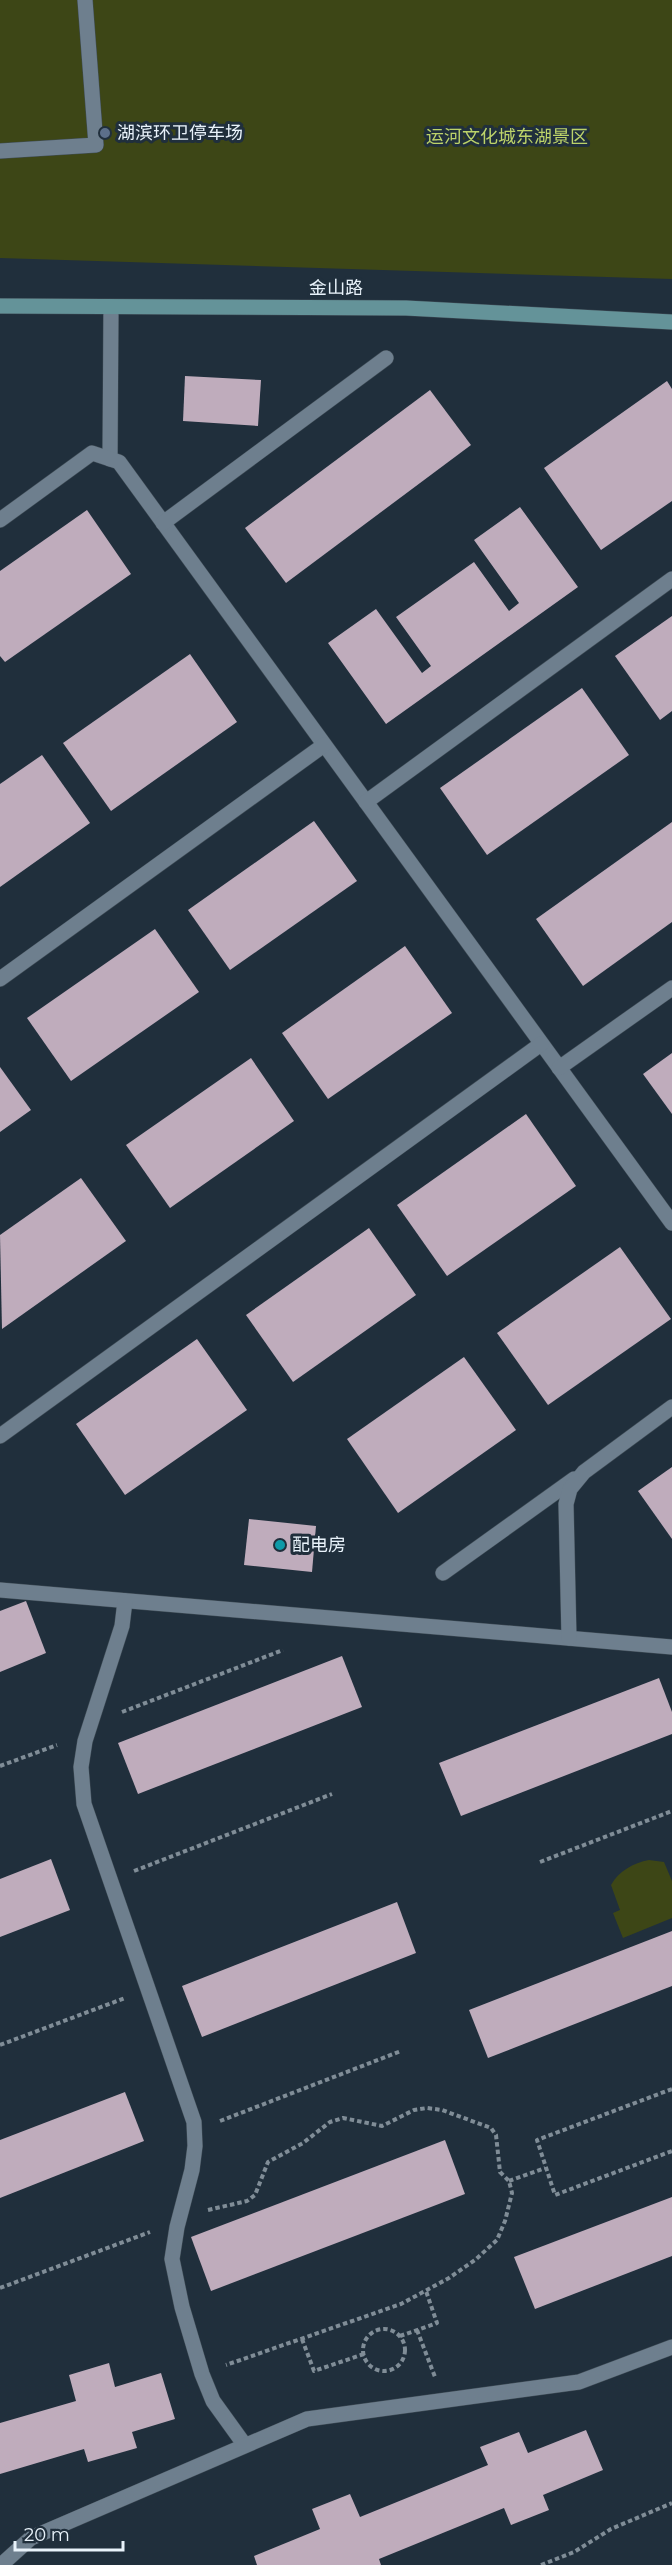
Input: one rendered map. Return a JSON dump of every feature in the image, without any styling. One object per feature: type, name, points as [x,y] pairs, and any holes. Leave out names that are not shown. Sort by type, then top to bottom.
[{"type":"street","name":"金山路","points":[[0,306],[406,308],[672,322]]},
{"type":"lane","points":[[0,151],[96,145],[85,0]]},
{"type":"lane","points":[[110,459],[111,307]]},
{"type":"lane","points":[[163,523],[386,358]]},
{"type":"lane","points":[[0,520],[92,453],[119,462],[672,1223]]},
{"type":"lane","points":[[366,802],[672,579]]},
{"type":"lane","points":[[0,979],[324,745]]},
{"type":"lane","points":[[559,1068],[672,988]]},
{"type":"lane","points":[[0,1436],[541,1044]]},
{"type":"lane","points":[[443,1573],[672,1407]]},
{"type":"lane","points":[[569,1638],[566,1504],[570,1489],[584,1472]]},
{"type":"lane","points":[[0,1590],[672,1647]]},
{"type":"lane","points":[[125,1601],[122,1626],[85,1741],[81,1767],[84,1804],[194,2122],[192,2170],[179,2218],[172,2259],[182,2307],[202,2374],[213,2401],[244,2444]]},
{"type":"lane","points":[[1,2565],[31,2538],[244,2444],[307,2419],[579,2382],[672,2347]]},
{"type":"path","points":[[90,1724],[283,1650]]},
{"type":"path","points":[[0,1766],[63,1743],[85,1741]]},
{"type":"path","points":[[110,1880],[332,1794]]},
{"type":"path","points":[[540,1862],[672,1811]]},
{"type":"path","points":[[0,2045],[148,1989]]},
{"type":"path","points":[[194,2131],[401,2051]]},
{"type":"path","points":[[672,2089],[537,2140],[555,2195],[672,2151]]},
{"type":"path","points":[[0,2288],[179,2218],[247,2201],[255,2195],[268,2162],[303,2143],[330,2122],[343,2118],[382,2126],[414,2110],[427,2108],[442,2110],[490,2128],[496,2136],[500,2172],[509,2181],[512,2193],[505,2221],[497,2240],[475,2260],[401,2304],[202,2374]]},
{"type":"path","points":[[509,2181],[546,2168]]},
{"type":"path","points":[[400,2336],[437,2323],[426,2291]]},
{"type":"path","points":[[388,2329],[400,2336],[403,2342],[404,2356],[396,2367],[383,2371],[376,2369],[366,2361],[364,2355],[365,2341],[374,2331],[388,2329]]},
{"type":"path","points":[[417,2330],[444,2400]]},
{"type":"path","points":[[302,2339],[314,2371],[364,2355]]},
{"type":"path","points":[[541,2565],[574,2552],[611,2529],[672,2503]]},
{"type":"green space","name":"运河文化城东湖景区","points":[[0,0],[672,0],[672,279],[0,258]]},
{"type":"green space","points":[[649,1860],[664,1862],[672,1881],[672,1918],[623,1938],[613,1913],[620,1910],[611,1885],[627,1868]]},
{"type":"building","points":[[185,376],[261,380],[258,426],[183,421]]},
{"type":"building","points":[[667,381],[672,389],[672,501],[601,550],[544,468]]},
{"type":"building","points":[[430,390],[471,445],[286,583],[245,528]]},
{"type":"building","points":[[520,507],[578,587],[386,724],[328,643],[376,609],[422,673],[431,666],[396,617],[474,562],[509,611],[519,603],[474,540]]},
{"type":"building","points":[[87,510],[131,574],[5,662],[0,656],[0,571]]},
{"type":"building","points":[[672,616],[672,711],[660,720],[615,656]]},
{"type":"building","points":[[190,654],[237,722],[111,811],[63,743]]},
{"type":"building","points":[[582,688],[629,755],[487,855],[440,788]]},
{"type":"building","points":[[42,755],[90,823],[0,887],[0,784]]},
{"type":"building","points":[[314,821],[357,881],[230,970],[188,910]]},
{"type":"building","points":[[672,822],[672,922],[583,986],[536,919]]},
{"type":"building","points":[[155,929],[199,992],[71,1081],[27,1018]]},
{"type":"building","points":[[405,946],[452,1013],[328,1099],[282,1033]]},
{"type":"building","points":[[672,1053],[672,1114],[643,1074]]},
{"type":"building","points":[[251,1058],[294,1121],[170,1208],[126,1145]]},
{"type":"building","points":[[0,1067],[31,1110],[0,1132]]},
{"type":"building","points":[[526,1114],[576,1186],[447,1276],[397,1205]]},
{"type":"building","points":[[81,1178],[126,1241],[2,1329],[0,1235]]},
{"type":"building","points":[[369,1228],[416,1295],[293,1382],[246,1315]]},
{"type":"building","points":[[620,1247],[671,1319],[548,1405],[497,1333]]},
{"type":"building","points":[[197,1339],[247,1410],[125,1495],[76,1424]]},
{"type":"building","points":[[464,1357],[516,1430],[398,1513],[347,1439]]},
{"type":"building","points":[[672,1467],[672,1539],[638,1491]]},
{"type":"building","name":"配电房","points":[[249,1519],[316,1526],[312,1572],[244,1565]]},
{"type":"building","points":[[26,1601],[46,1653],[0,1672],[0,1611]]},
{"type":"building","points":[[342,1656],[362,1707],[138,1794],[118,1743]]},
{"type":"building","points":[[659,1678],[672,1712],[672,1734],[461,1816],[439,1763]]},
{"type":"building","points":[[51,1859],[70,1910],[0,1937],[0,1879]]},
{"type":"building","points":[[397,1902],[416,1953],[202,2037],[182,1986]]},
{"type":"building","points":[[672,1931],[672,1986],[488,2058],[469,2010]]},
{"type":"building","points":[[125,2092],[144,2141],[0,2198],[0,2140]]},
{"type":"building","points":[[445,2140],[465,2194],[211,2291],[191,2237]]},
{"type":"building","points":[[672,2197],[672,2256],[535,2309],[514,2257]]},
{"type":"building","points":[[109,2363],[115,2387],[161,2373],[175,2419],[132,2432],[137,2448],[88,2462],[84,2449],[0,2474],[0,2423],[76,2401],[69,2375]]},
{"type":"building","points":[[586,2430],[603,2470],[543,2495],[549,2510],[511,2525],[504,2508],[379,2559],[381,2565],[257,2565],[254,2556],[320,2529],[312,2509],[350,2494],[360,2517],[488,2465],[480,2447],[519,2432],[528,2453]]},
{"type":"place","name":"湖滨环卫停车场","points":[[105,133]]},
{"type":"place","name":"配电房","points":[[280,1545]]}]
